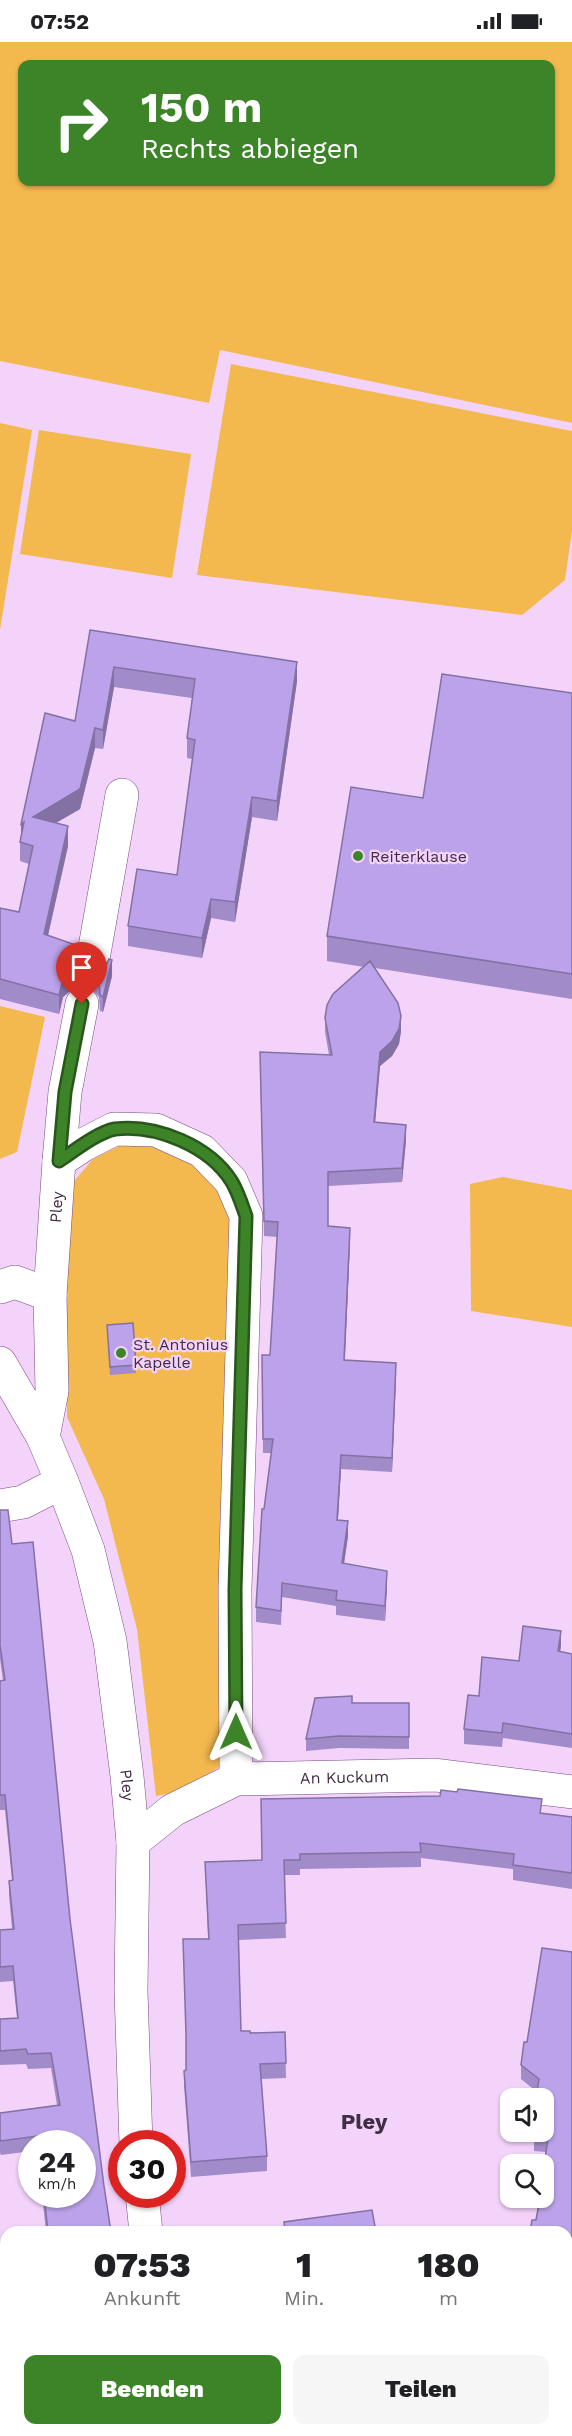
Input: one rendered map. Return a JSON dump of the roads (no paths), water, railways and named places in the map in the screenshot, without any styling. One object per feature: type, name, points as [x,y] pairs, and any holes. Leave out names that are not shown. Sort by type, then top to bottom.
[{"type":"street","points":[[91,970],[122,795]]},
{"type":"street","name":"Pley","points":[[43,1437],[52,1391],[50,1295],[65,1092],[82,1004]]},
{"type":"street","points":[[59,1161],[114,1129],[156,1130],[202,1151],[231,1181],[246,1216],[235,1590],[236,1779]]},
{"type":"street","points":[[0,1287],[15,1282],[50,1295]]},
{"type":"street","name":"Pley","points":[[0,1363],[43,1437],[62,1482],[88,1550],[110,1641],[128,1776],[133,1842],[131,1991],[136,2130]]},
{"type":"street","points":[[0,1506],[23,1502],[62,1482]]},
{"type":"street","name":"An Kuckum","points":[[133,1842],[173,1810],[236,1779],[435,1775],[572,1792]]},
{"type":"street","points":[[143,2208],[145,2226]]},
{"type":"place","name":"Reiterklause","points":[[358,856]]},
{"type":"place","name":"St. Antonius Kapelle","points":[[121,1353]]},
{"type":"district","name":"Pley","points":[[364,2121]]}]
